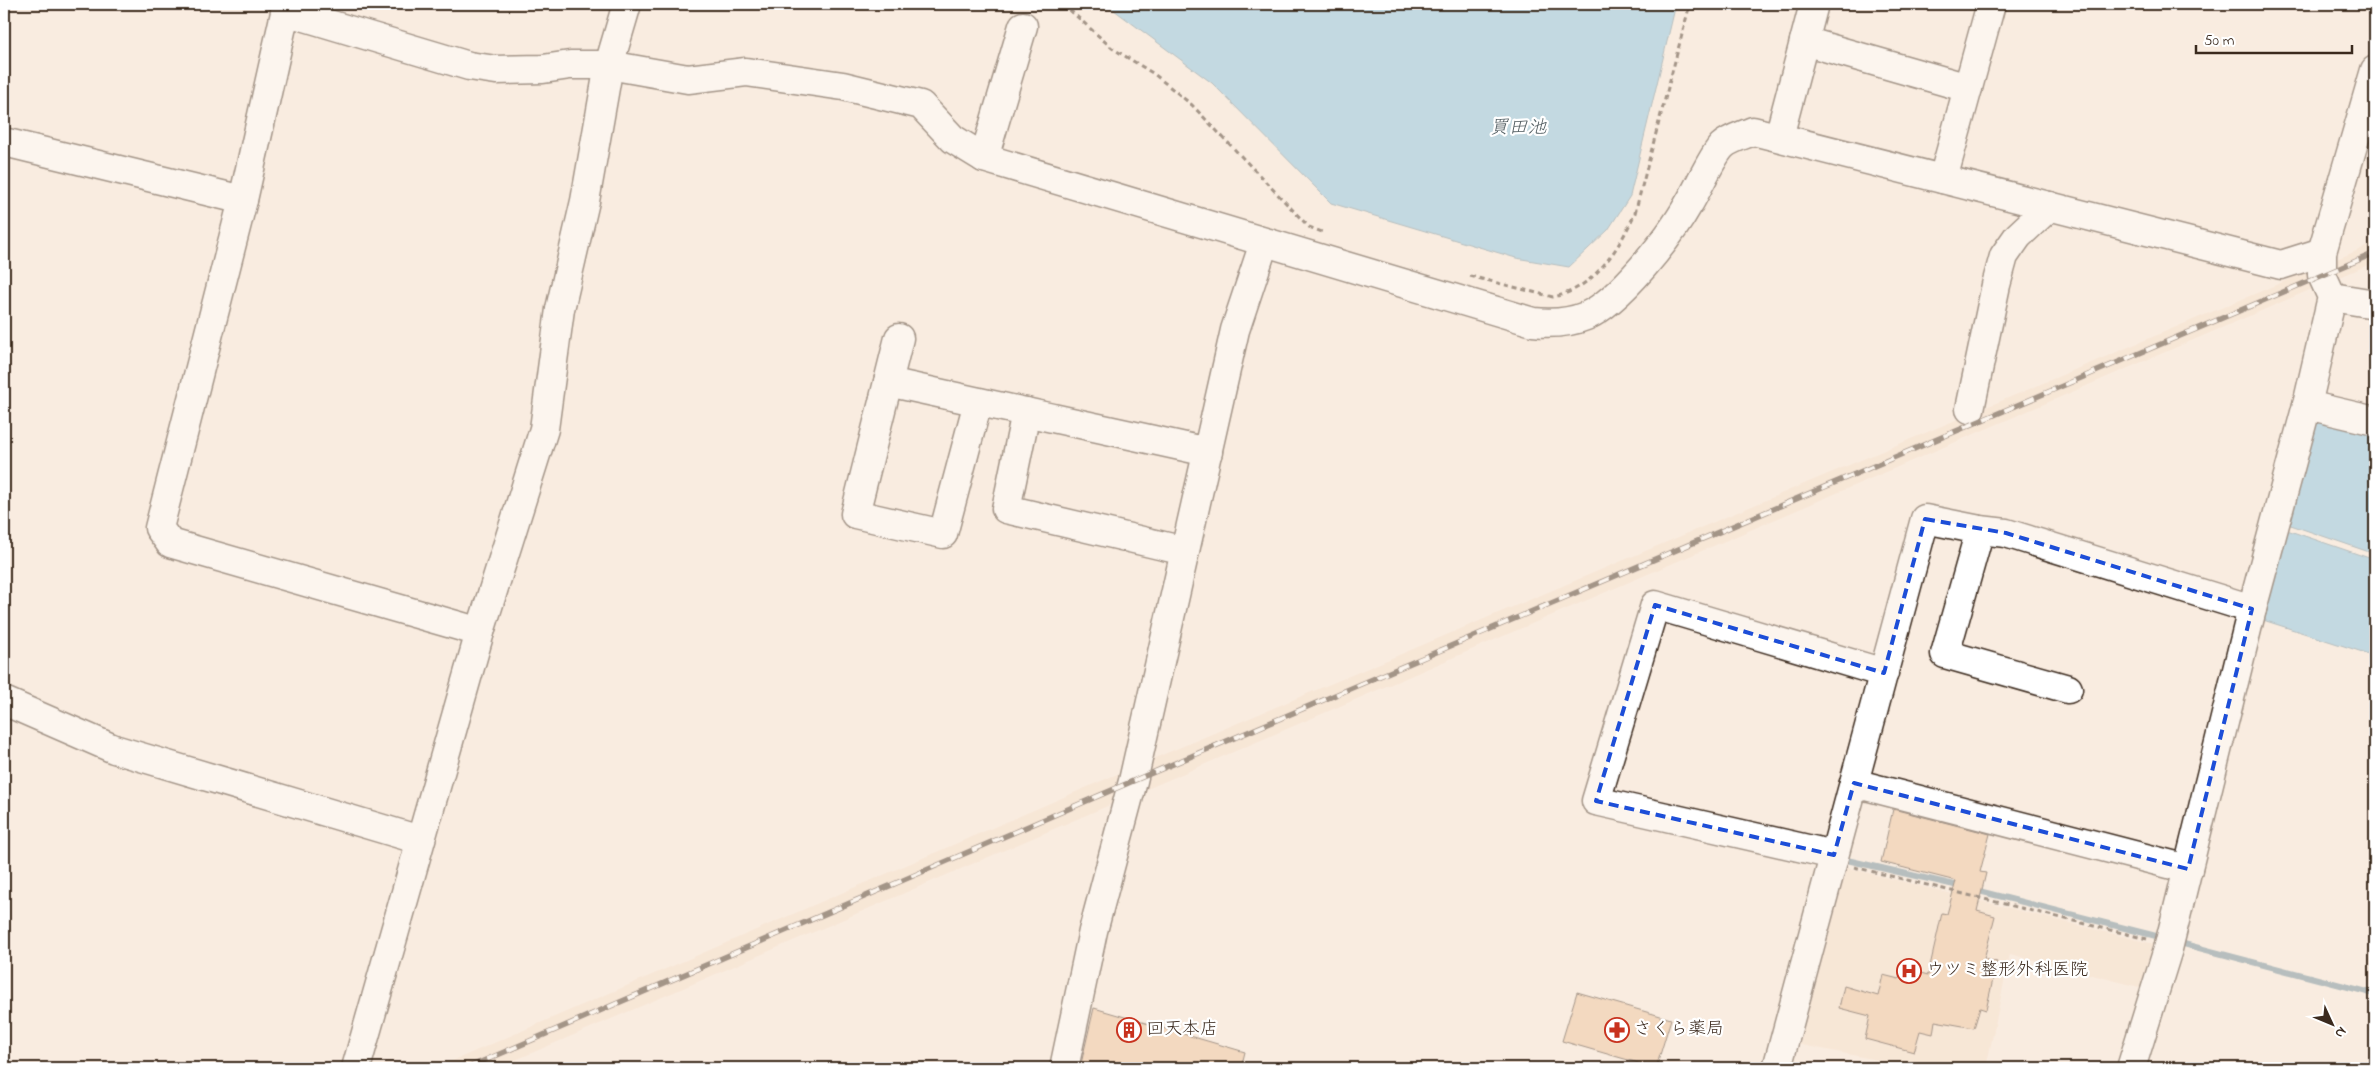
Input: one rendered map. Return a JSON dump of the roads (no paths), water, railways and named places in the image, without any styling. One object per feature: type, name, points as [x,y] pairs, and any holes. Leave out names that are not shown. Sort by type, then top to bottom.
[{"type":"street","points":[[356,1068],[480,632],[544,430],[560,309],[585,201],[608,66],[627,4]]},
{"type":"street","points":[[1779,137],[1814,4]]},
{"type":"street","points":[[1943,179],[1991,4]]},
{"type":"street","points":[[480,632],[170,543],[159,528],[243,200],[286,7],[469,66],[496,70],[544,69],[570,65],[608,66],[688,79],[746,72],[843,86],[895,98],[922,105],[953,139],[984,158],[1264,244],[1534,322],[1550,324],[1572,321],[1588,315],[1609,299],[1643,267],[1687,208],[1723,145],[1753,131],[2281,265],[2322,252]]},
{"type":"street","points":[[984,158],[999,72],[1023,26]]},
{"type":"street","points":[[1804,41],[1968,88]]},
{"type":"street","points":[[2131,1068],[2169,944],[2252,609],[2307,405],[2332,297],[2322,275],[2322,252],[2375,70]]},
{"type":"street","points":[[4,142],[243,200]]},
{"type":"street","points":[[1970,409],[1996,285],[2004,256],[2018,236],[2050,206]]},
{"type":"street","points":[[1064,1068],[1093,930],[1133,782],[1236,330],[1264,244]]},
{"type":"street","points":[[2332,297],[2375,304]]},
{"type":"street","points":[[899,338],[855,514],[944,534],[978,402]]},
{"type":"street","points":[[888,382],[1208,452]]},
{"type":"street","points":[[2307,405],[2375,420]]},
{"type":"street","points":[[1026,412],[1006,509],[1185,551]]},
{"type":"street","points":[[1777,1068],[1925,519],[2006,533],[2252,609]]},
{"type":"street","points":[[1980,530],[1945,654],[2050,691]]},
{"type":"street","points":[[1834,858],[1596,801],[1655,606],[1884,673]]},
{"type":"street","points":[[4,701],[114,749],[420,840]]},
{"type":"street","points":[[1854,783],[2188,869]]},
{"type":"water","name":"買田池","points":[[1106,4],[1676,4],[1630,196],[1608,230],[1569,267],[1516,258],[1331,203],[1212,83]]},
{"type":"water","points":[[2319,417],[2375,430],[2375,554],[2285,523],[2314,422]]},
{"type":"water","points":[[2284,529],[2375,560],[2375,656],[2260,619]]},
{"type":"waterway","points":[[1847,860],[1963,887]]},
{"type":"waterway","points":[[1975,890],[2164,938]]},
{"type":"waterway","points":[[2180,943],[2375,994]]},
{"type":"railway","points":[[467,1068],[1133,781],[2375,253]]},
{"type":"place","name":"ウツミ整形外科医院","points":[[1909,971]]},
{"type":"place","name":"回天本店","points":[[1129,1030]]},
{"type":"place","name":"さくら薬局","points":[[1617,1030]]}]
